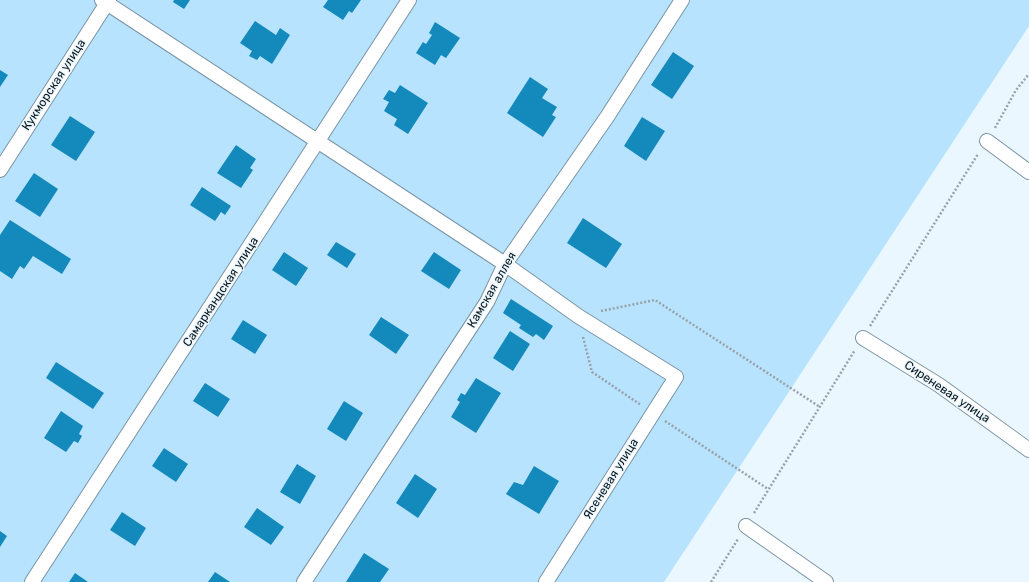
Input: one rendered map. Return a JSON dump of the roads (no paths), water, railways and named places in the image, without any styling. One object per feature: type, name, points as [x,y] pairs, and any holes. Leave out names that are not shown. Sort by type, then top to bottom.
[{"type":"street","name":"Самаркандская улица","points":[[32,582],[409,0]]},
{"type":"street","name":"Камская аллея","points":[[304,582],[487,302],[505,264],[607,117],[682,0]]},
{"type":"street","points":[[106,1],[505,264]]},
{"type":"street","name":"Кукморская улица","points":[[0,170],[106,1]]},
{"type":"street","points":[[987,141],[1029,172]]},
{"type":"street","name":"Ясеневая улица","points":[[505,264],[578,316],[676,377],[546,582]]},
{"type":"street","name":"Сиреневая улица","points":[[863,338],[939,385],[1029,450]]},
{"type":"street","points":[[746,526],[826,582]]}]
